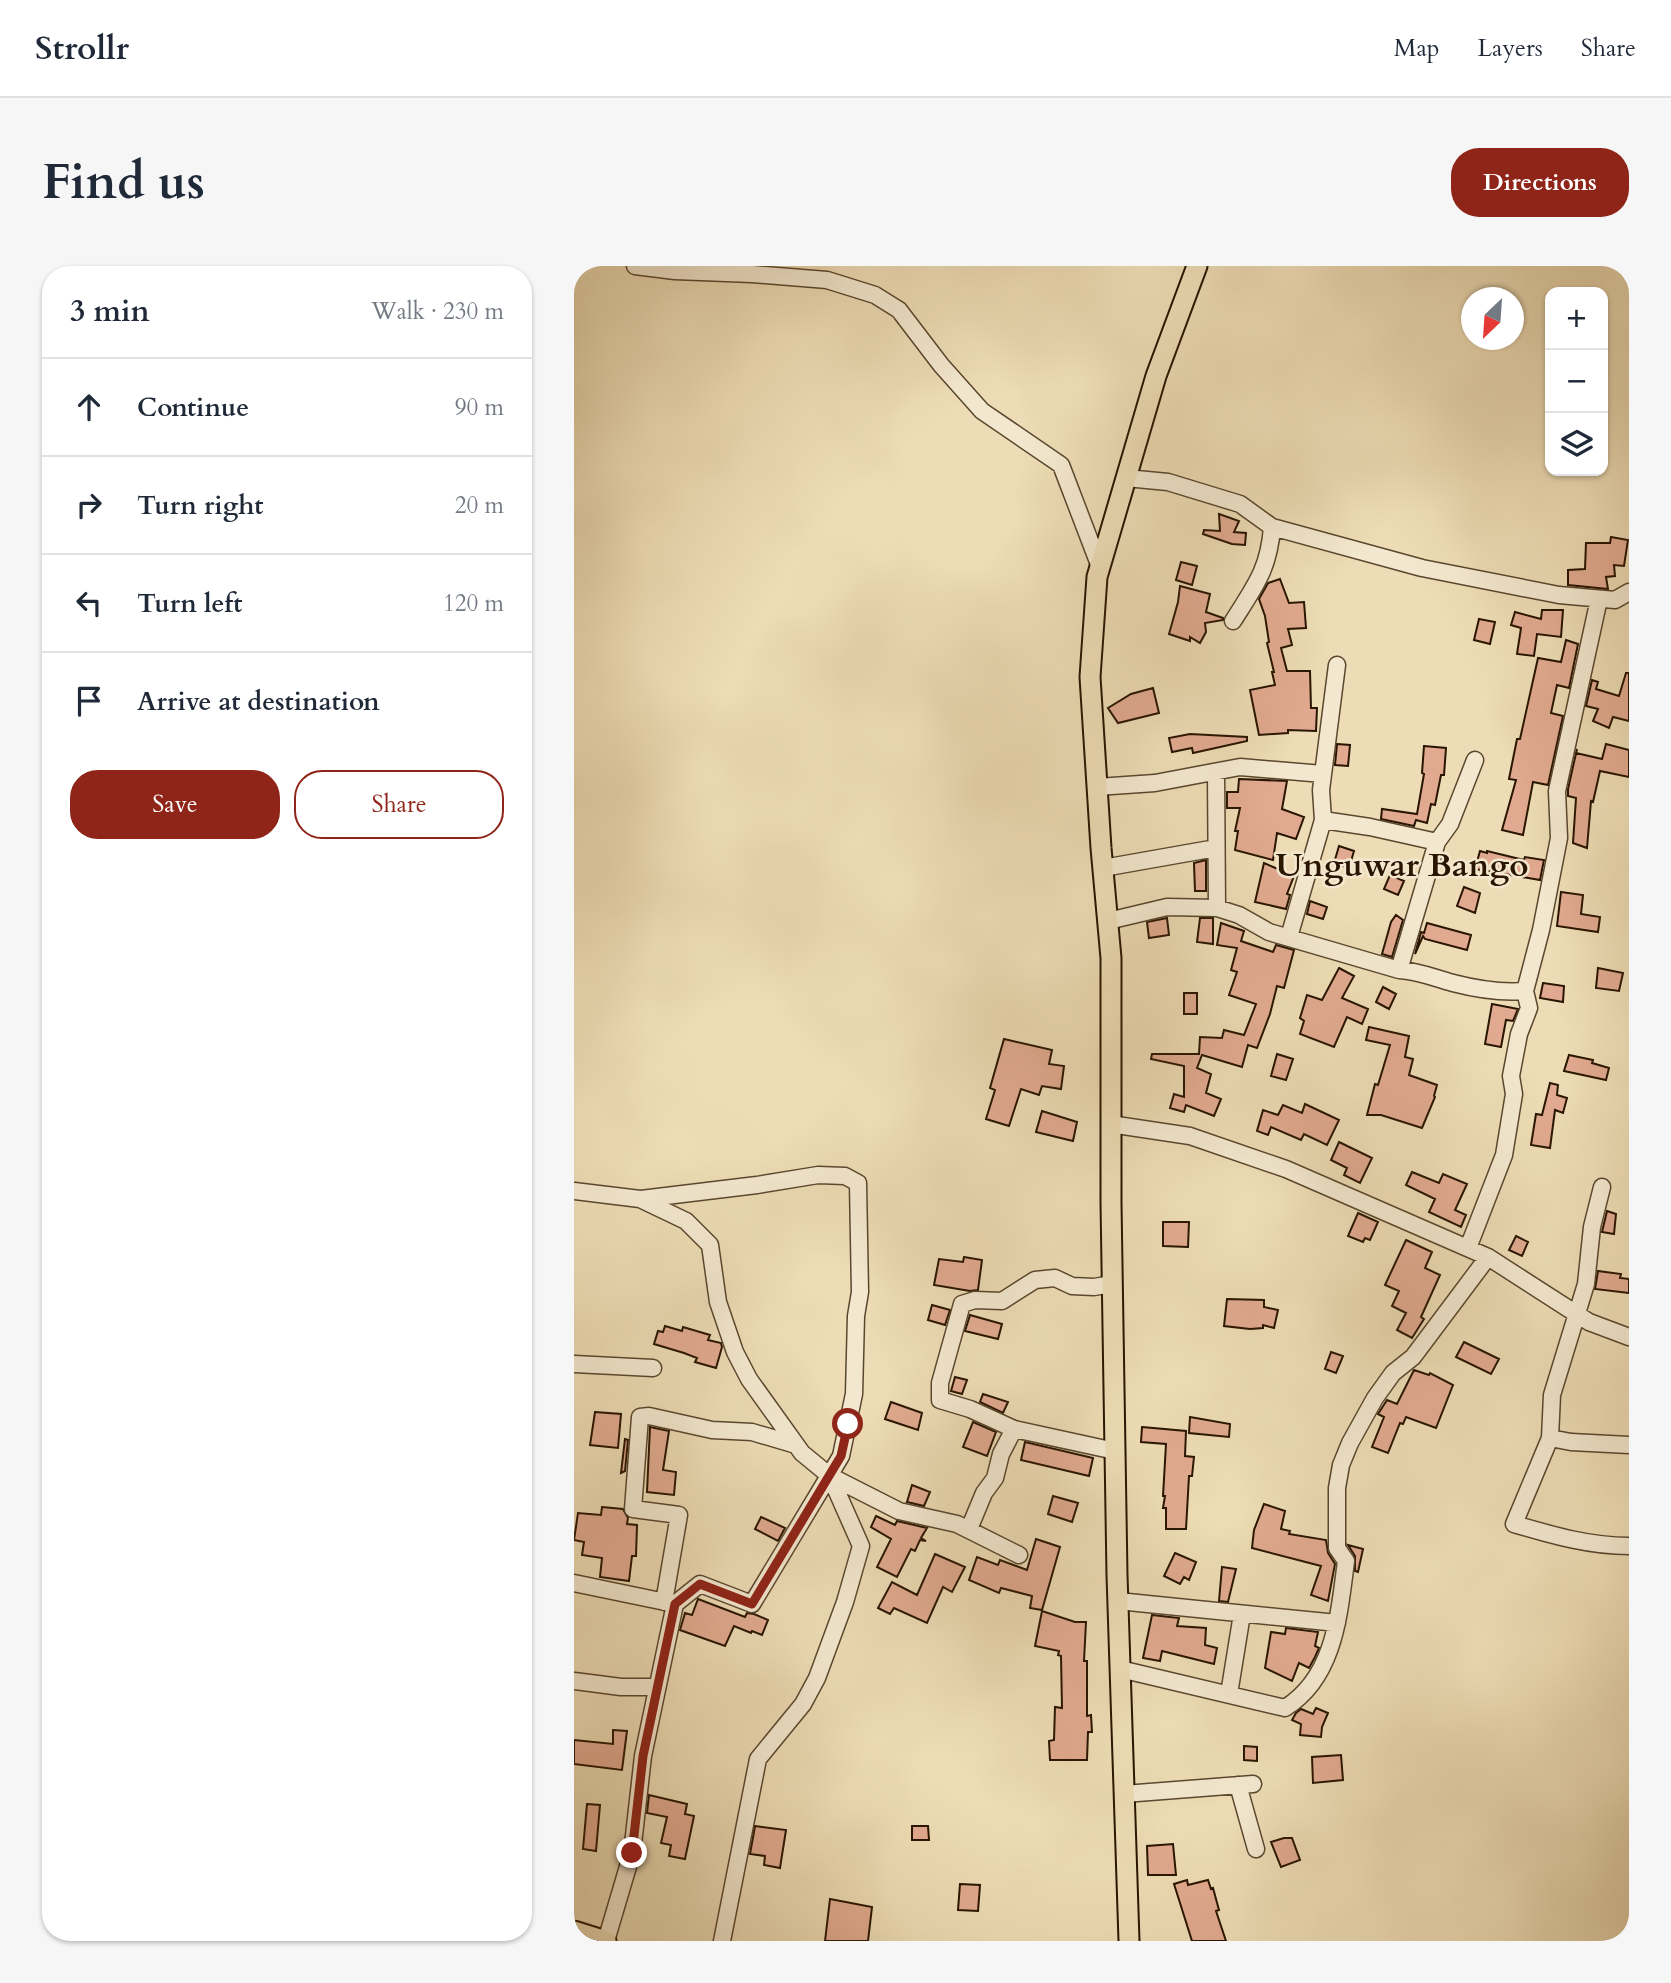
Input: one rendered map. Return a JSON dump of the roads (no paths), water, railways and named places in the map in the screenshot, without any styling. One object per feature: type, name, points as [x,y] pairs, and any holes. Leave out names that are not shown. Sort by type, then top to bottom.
[{"type":"main road","points":[[1129,1941],[1115,1451],[1110,1124],[1111,958],[1090,677],[1097,577],[1156,376],[1196,266]]},
{"type":"main road","points":[[574,1931],[606,1941]]},
{"type":"street","points":[[635,266],[827,280],[875,295],[898,310],[941,365],[982,411],[1061,465],[1100,567]]},
{"type":"street","points":[[1126,478],[1168,482],[1240,504],[1272,527],[1422,568],[1559,595],[1615,600],[1629,592]]},
{"type":"street","points":[[1233,621],[1265,567],[1270,553],[1272,527]]},
{"type":"street","points":[[1468,1248],[1504,1155],[1514,1094],[1511,1076],[1519,1034],[1530,1008],[1525,991],[1541,930],[1559,838],[1557,791],[1600,599]]},
{"type":"street","points":[[1289,937],[1323,820],[1321,790],[1337,665]]},
{"type":"street","points":[[1399,970],[1437,842],[1450,824],[1475,760]]},
{"type":"street","points":[[1097,787],[1155,783],[1240,767],[1323,774]]},
{"type":"street","points":[[1216,773],[1217,908]]},
{"type":"street","points":[[1323,820],[1437,842]]},
{"type":"street","points":[[1103,868],[1216,848]]},
{"type":"street","points":[[1108,921],[1167,907],[1217,908],[1239,915],[1269,932],[1399,970],[1418,971],[1453,983],[1496,991],[1525,991]]},
{"type":"street","points":[[1110,1124],[1190,1136],[1286,1169],[1488,1257],[1589,1322],[1629,1337]]},
{"type":"street","points":[[574,1191],[640,1199],[818,1175],[845,1177],[858,1184],[860,1292],[856,1317],[854,1394],[841,1456],[752,1604],[700,1584],[669,1603],[574,1583]]},
{"type":"street","points":[[1602,1187],[1592,1227],[1586,1284],[1552,1395],[1550,1438],[1514,1524],[1556,1536],[1609,1546],[1629,1546]]},
{"type":"street","points":[[640,1199],[686,1221],[710,1245],[718,1302],[729,1337],[749,1379],[796,1445],[830,1476],[899,1511],[957,1524],[1019,1555]]},
{"type":"street","points":[[1120,1669],[1285,1708],[1295,1701],[1321,1672],[1337,1623],[1346,1561],[1337,1548],[1337,1488],[1341,1465],[1375,1398],[1393,1373],[1413,1357],[1488,1257]]},
{"type":"street","points":[[1112,1284],[1072,1286],[1055,1278],[1035,1280],[1002,1301],[975,1300],[962,1304],[940,1383],[940,1400],[971,1409],[1014,1429],[1115,1451]]},
{"type":"street","points":[[574,1364],[653,1368]]},
{"type":"street","points":[[606,1941],[632,1853],[643,1756],[657,1687],[679,1515],[633,1509],[640,1417],[649,1416],[712,1430],[752,1432],[796,1445]]},
{"type":"street","points":[[969,1529],[984,1493],[995,1478],[1001,1454],[1014,1429]]},
{"type":"street","points":[[1550,1438],[1571,1442],[1629,1445]]},
{"type":"street","points":[[722,1941],[758,1759],[803,1704],[817,1678],[845,1602],[861,1546],[830,1476]]},
{"type":"street","points":[[1118,1601],[1337,1623]]},
{"type":"street","points":[[1229,1695],[1242,1614]]},
{"type":"street","points":[[574,1681],[621,1687],[657,1687]]},
{"type":"street","points":[[1124,1794],[1245,1785],[1255,1849]]},
{"type":"district","name":"Unguwar Bango","points":[[1402,864]]}]
